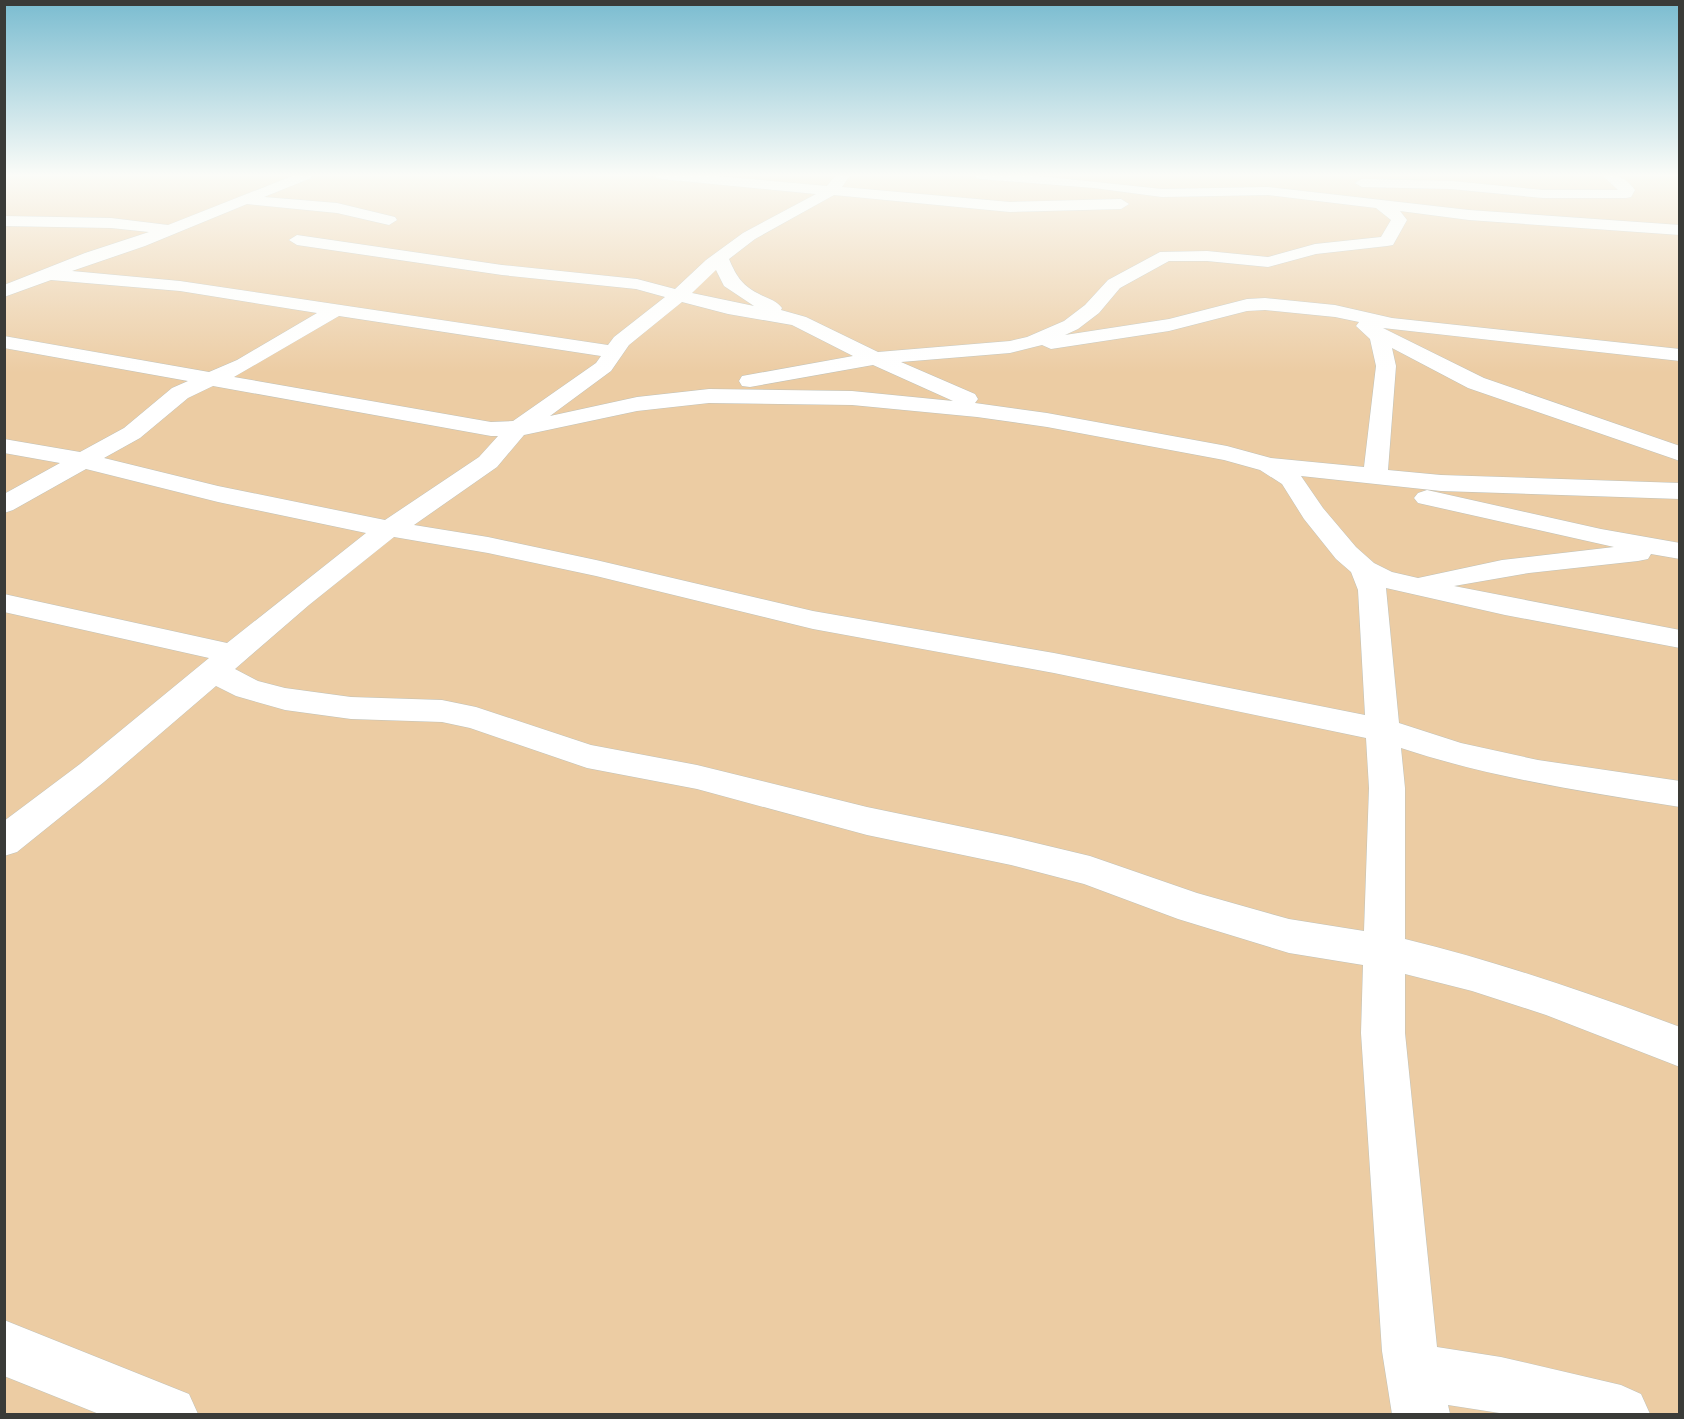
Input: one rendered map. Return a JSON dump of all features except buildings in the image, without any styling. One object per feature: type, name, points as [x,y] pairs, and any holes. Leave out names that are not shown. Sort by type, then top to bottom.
[{"type":"street","points":[[4,291],[139,241]]},
{"type":"street","points":[[305,241],[502,270],[608,280],[655,288],[728,308],[799,321]]},
{"type":"street","points":[[4,842],[92,773],[308,592],[388,530],[445,494],[488,462],[517,429],[591,378],[604,367],[628,335],[742,241]]},
{"type":"street","points":[[1010,347],[1062,331],[1092,309],[1114,284],[1158,258],[1188,255],[1268,262],[1315,249],[1386,241]]},
{"type":"street","points":[[720,258],[726,276],[740,290],[875,358],[1000,413]]},
{"type":"street","points":[[48,274],[180,285],[614,352]]},
{"type":"street","points":[[4,342],[491,429],[517,429],[699,390],[875,358],[1032,346],[1169,325],[1254,304],[1301,307],[1392,324],[1680,355]]},
{"type":"street","points":[[4,505],[143,426],[166,402],[180,393],[259,357],[291,334],[336,310]]},
{"type":"street","points":[[1344,314],[1476,383],[1680,454]]},
{"type":"street","points":[[1364,476],[1386,366],[1383,345],[1372,330]]},
{"type":"street","points":[[637,404],[709,396],[804,396],[891,401],[1000,413],[1198,448],[1269,465],[1364,476],[1466,484],[1680,491]]},
{"type":"street","points":[[4,446],[81,460],[218,494],[388,530],[488,545],[596,568],[813,620],[1054,663],[1384,730],[1457,753],[1538,772],[1680,794]]},
{"type":"street","points":[[1269,465],[1291,479],[1331,537],[1364,569],[1383,579],[1680,639]]},
{"type":"street","points":[[1364,476],[1385,487],[1424,497],[1601,537],[1677,549]]},
{"type":"street","points":[[1466,484],[1569,501],[1680,512]]},
{"type":"street","points":[[1373,613],[1417,587],[1461,575],[1501,568],[1677,549]]},
{"type":"street","points":[[1364,569],[1372,590],[1388,788],[1383,1033],[1404,1293],[1418,1393],[1501,1385],[1621,1414]]},
{"type":"street","points":[[4,603],[223,663],[247,689],[285,699],[351,708],[442,711],[465,716],[587,756],[697,777],[867,822],[1011,851],[1090,872],[1192,908],[1289,936],[1383,951],[1472,973],[1554,999],[1680,1047]]},
{"type":"street","points":[[4,1348],[169,1414]]},
{"type":"shaded area","points":[[5,241],[1679,241],[1679,1414],[5,1414]]}]
